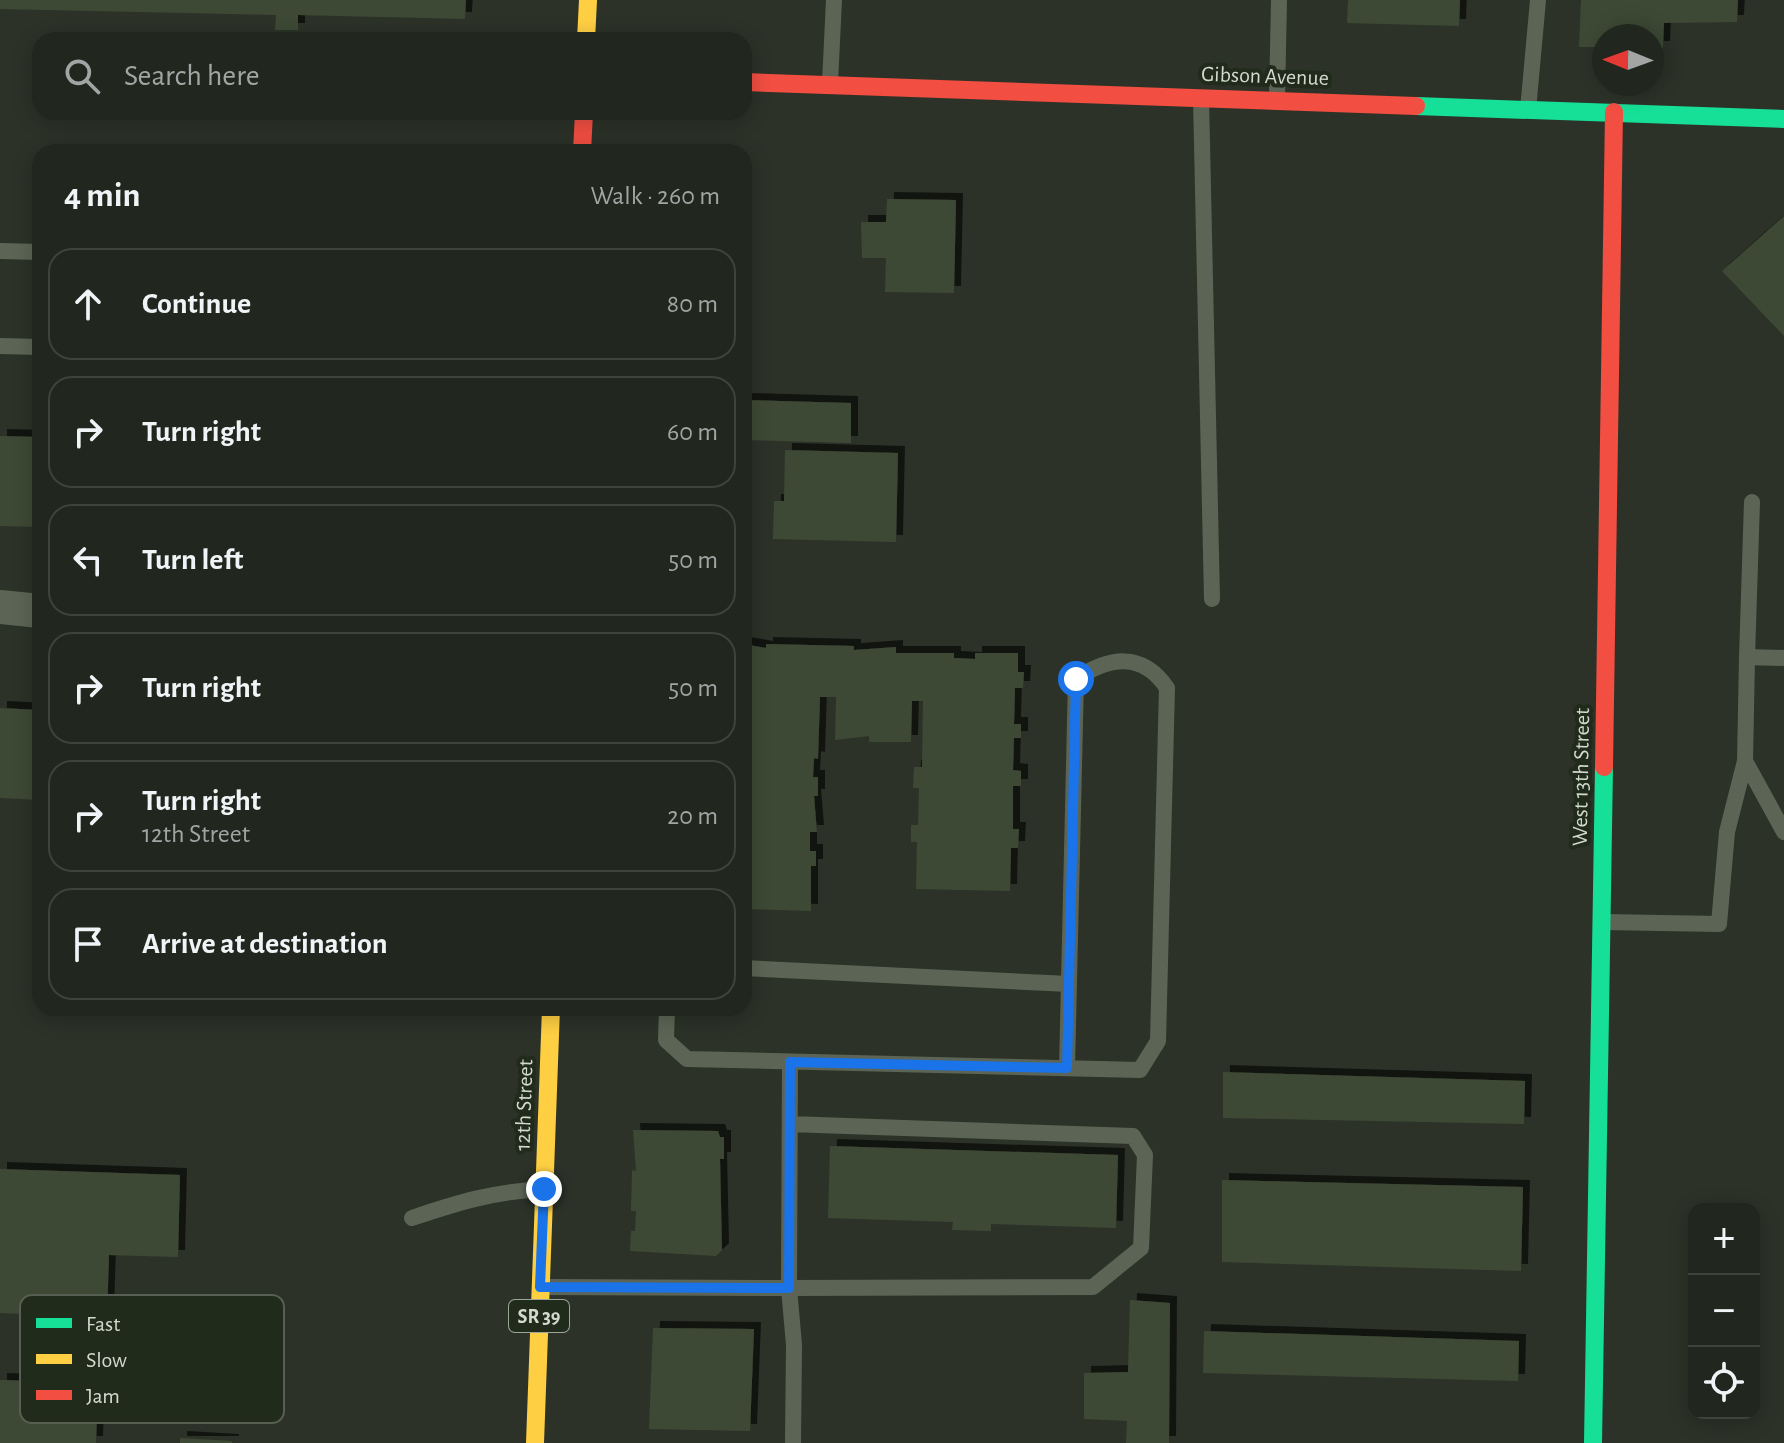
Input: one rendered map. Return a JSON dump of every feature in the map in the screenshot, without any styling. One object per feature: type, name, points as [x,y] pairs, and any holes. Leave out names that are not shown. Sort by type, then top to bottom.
[{"type":"street","points":[[586,32],[588,0]]},
{"type":"street","name":"Gibson Avenue","points":[[752,82],[1784,119]]},
{"type":"street","name":"West 13th Street","points":[[1593,1443],[1614,112]]},
{"type":"street","points":[[582,144],[584,120]]},
{"type":"street","points":[[0,607],[32,610]]},
{"type":"street","name":"12th Street","points":[[535,1443],[551,1016]]},
{"type":"lane","points":[[830,85],[834,0]]},
{"type":"lane","points":[[1277,99],[1279,0]]},
{"type":"lane","points":[[1528,110],[1538,0]]},
{"type":"lane","points":[[1201,96],[1212,599]]},
{"type":"lane","points":[[0,251],[32,252]]},
{"type":"lane","points":[[0,346],[32,347]]},
{"type":"lane","points":[[1602,922],[1719,924],[1727,832],[1745,761],[1752,502]]},
{"type":"lane","points":[[1747,657],[1784,658]]},
{"type":"lane","points":[[667,1016],[666,1040],[687,1059],[1140,1070],[1158,1041],[1167,688],[1154,669],[1129,661],[1099,663],[1076,679],[1067,1068]]},
{"type":"lane","points":[[1745,761],[1784,832]]},
{"type":"lane","points":[[752,968],[1069,984]]},
{"type":"lane","points":[[790,1062],[789,1288],[794,1345],[793,1443]]},
{"type":"lane","points":[[540,1287],[1093,1287],[1141,1248],[1145,1155],[1133,1136],[790,1124]]},
{"type":"lane","points":[[412,1218],[483,1194],[544,1189]]},
{"type":"building","points":[[0,0],[466,0],[465,19],[298,15],[298,30],[275,30],[276,15],[0,9]]},
{"type":"building","points":[[1348,0],[1460,0],[1459,26],[1347,23]]},
{"type":"building","points":[[1581,0],[1738,0],[1737,22],[1592,24],[1592,47],[1579,47]]},
{"type":"building","points":[[887,199],[956,200],[954,293],[885,292],[886,258],[862,258],[861,222],[886,222]]},
{"type":"building","points":[[1784,216],[1784,336],[1722,271]]},
{"type":"building","points":[[752,400],[851,403],[851,443],[752,440]]},
{"type":"building","points":[[0,436],[32,437],[32,527],[0,526]]},
{"type":"building","points":[[785,450],[898,453],[896,542],[773,539],[774,501],[784,501]]},
{"type":"building","points":[[766,644],[854,646],[854,650],[896,647],[896,653],[954,653],[954,658],[975,659],[975,653],[1018,653],[1018,672],[1024,672],[1023,688],[1015,688],[1014,724],[1021,724],[1021,738],[1014,738],[1013,770],[1021,771],[1021,786],[1013,786],[1013,829],[1019,829],[1018,848],[1011,848],[1010,891],[916,889],[917,842],[911,842],[911,825],[918,825],[919,788],[913,788],[914,767],[922,767],[923,701],[912,701],[911,742],[869,742],[869,736],[835,740],[836,697],[820,697],[818,759],[814,758],[813,777],[818,777],[818,796],[814,796],[817,832],[810,832],[810,851],[816,851],[816,866],[811,866],[811,911],[752,909],[752,645],[766,648]]},
{"type":"building","points":[[0,708],[32,710],[32,800],[0,798]]},
{"type":"building","points":[[1223,1072],[1525,1081],[1524,1124],[1223,1118]]},
{"type":"building","points":[[633,1130],[718,1131],[720,1137],[724,1137],[724,1159],[720,1159],[722,1250],[716,1256],[630,1251],[636,1211],[631,1211],[632,1170],[636,1171]]},
{"type":"building","points":[[830,1146],[1118,1155],[1116,1228],[991,1224],[991,1231],[952,1230],[953,1222],[828,1218]]},
{"type":"building","points":[[0,1169],[180,1175],[178,1257],[109,1255],[108,1295],[20,1295],[20,1314],[0,1313]]},
{"type":"building","points":[[1222,1180],[1523,1187],[1521,1271],[1222,1262]]},
{"type":"building","points":[[1130,1300],[1170,1303],[1169,1443],[1126,1443],[1127,1421],[1084,1419],[1084,1373],[1128,1372]]},
{"type":"building","points":[[653,1328],[754,1329],[750,1431],[649,1429]]},
{"type":"building","points":[[1204,1331],[1519,1341],[1518,1381],[1203,1373]]},
{"type":"building","points":[[0,1380],[20,1381],[20,1423],[97,1423],[96,1443],[0,1443]]},
{"type":"building","points":[[180,1438],[232,1441],[232,1443],[180,1443]]},
{"type":"traffic: fast","points":[[1416,106],[1784,119]]},
{"type":"traffic: fast","points":[[1593,1443],[1604,767]]},
{"type":"traffic: slow","points":[[586,32],[588,0]]},
{"type":"traffic: slow","points":[[535,1443],[551,1016]]},
{"type":"traffic: jam","points":[[752,82],[1416,106]]},
{"type":"traffic: jam","points":[[1604,767],[1614,112]]},
{"type":"traffic: jam","points":[[582,144],[584,120]]},
{"type":"route","points":[[544,1189],[540,1287],[789,1288],[790,1062],[1067,1068],[1076,679]]}]
